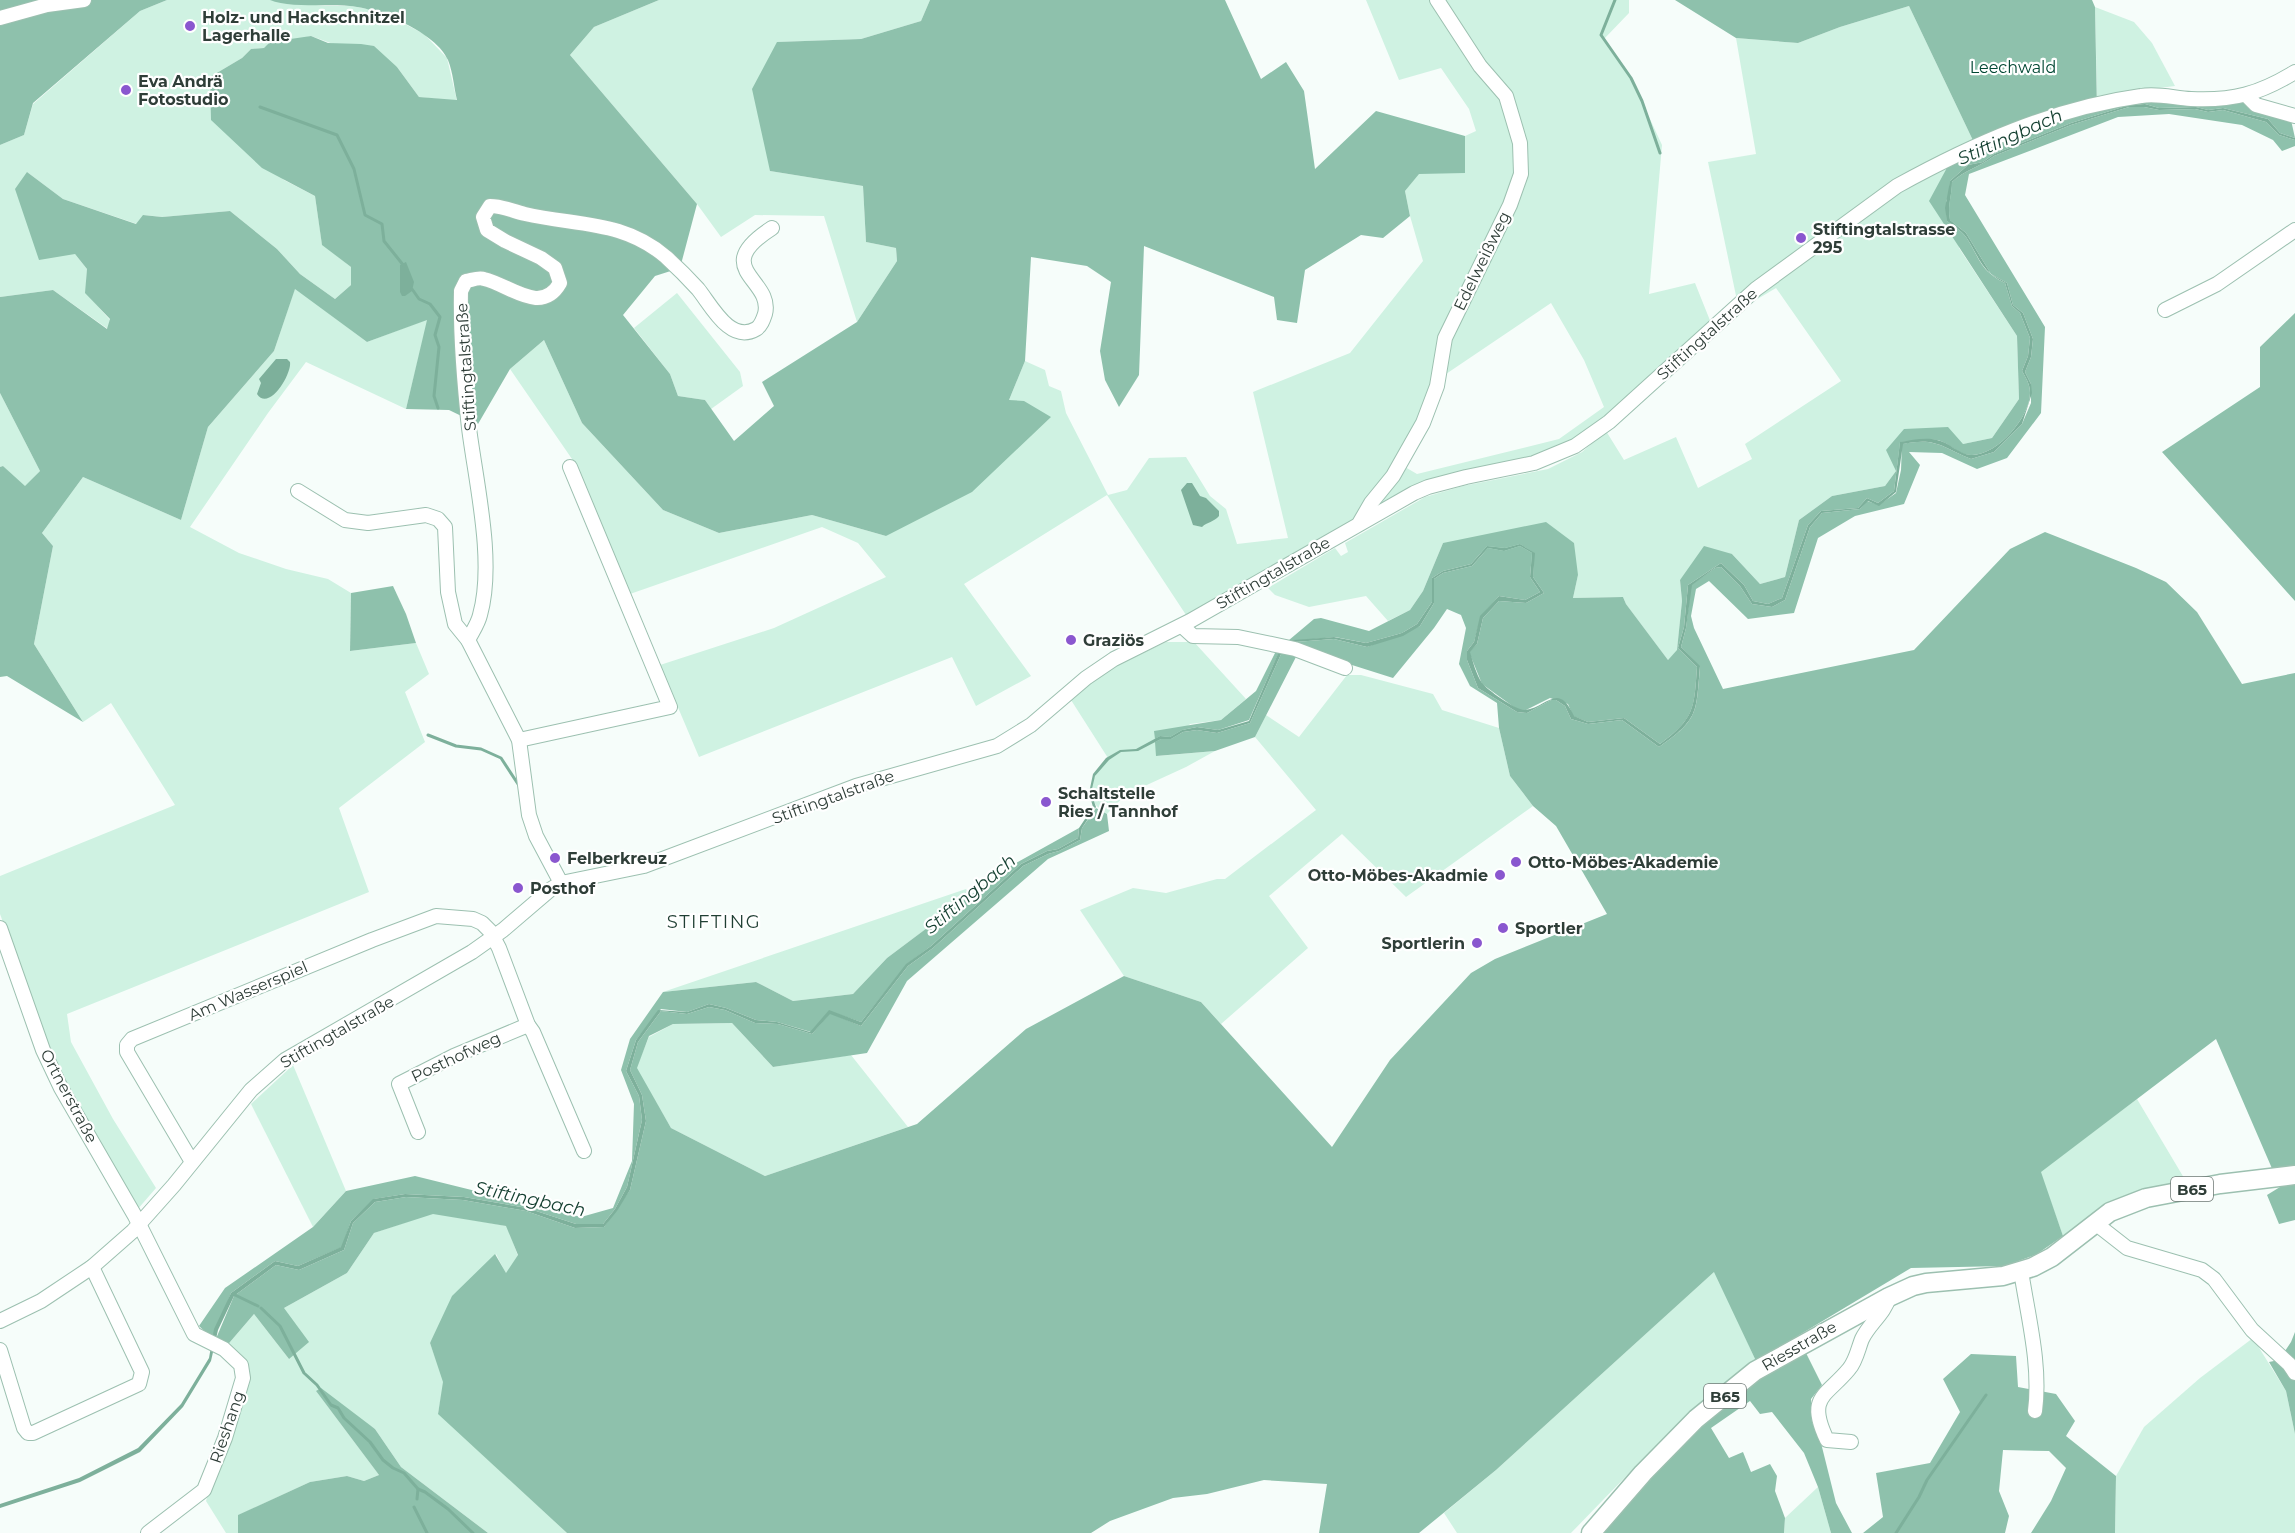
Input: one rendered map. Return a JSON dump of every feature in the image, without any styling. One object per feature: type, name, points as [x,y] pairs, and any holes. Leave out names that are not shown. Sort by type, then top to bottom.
[{"type":"main road","name":"Riesstraße","points":[[1591,1533],[1643,1473],[1696,1419],[1755,1371],[1889,1297],[1912,1286],[1933,1281],[2003,1276],[2021,1272],[2052,1257],[2116,1209],[2146,1197],[2220,1184],[2295,1175]]},
{"type":"street","points":[[0,18],[47,5],[84,0]]},
{"type":"street","name":"Edelweißweg","points":[[1359,524],[1371,503],[1393,476],[1424,423],[1437,386],[1445,338],[1510,205],[1521,174],[1520,143],[1506,96],[1480,66],[1437,0]]},
{"type":"street","name":"Stiftingtalstraße","points":[[0,1320],[41,1301],[92,1267],[139,1224],[251,1090],[285,1060],[494,938],[561,883],[644,866],[856,786],[997,746],[1031,725],[1098,669],[1182,626],[1428,487],[1534,463],[1575,446],[1609,422],[1756,289],[1897,186],[1922,172],[2029,124],[2062,113],[2144,95],[2223,99],[2247,96],[2265,90],[2295,72]]},
{"type":"street","points":[[2247,96],[2256,105],[2295,116]]},
{"type":"street","name":"Stiftingtalstraße","points":[[468,640],[480,618],[484,599],[485,552],[480,498],[468,419],[461,291],[466,281],[482,278],[533,298],[543,299],[554,294],[560,283],[555,268],[541,258],[487,230],[483,217],[490,207],[503,206],[525,214],[619,230],[645,241],[675,266],[721,319],[737,332],[748,332],[758,328],[763,320],[766,310],[762,296],[743,263],[754,239],[772,228]]},
{"type":"street","points":[[2164,310],[2217,284],[2295,230]]},
{"type":"street","points":[[519,740],[670,707],[570,467]]},
{"type":"street","points":[[297,491],[345,520],[368,523],[426,514],[438,519],[445,527],[448,592],[455,624],[468,640],[519,740],[529,815],[543,853],[561,883]]},
{"type":"street","name":"Stiftingtalstraße","points":[[1182,626],[1193,636],[1238,637],[1295,649],[1345,668]]},
{"type":"street","name":"Am Wasserspiel","points":[[192,1162],[127,1052],[127,1045],[132,1040],[372,940],[436,916],[455,916],[482,923],[494,938]]},
{"type":"street","name":"Ortnerstraße","points":[[0,928],[47,1059],[61,1088],[139,1224]]},
{"type":"street","points":[[494,938],[528,1025],[584,1151]]},
{"type":"street","name":"Posthofweg","points":[[418,1132],[399,1084],[454,1056],[528,1025]]},
{"type":"street","points":[[2095,1223],[2127,1248],[2202,1270],[2214,1279],[2252,1330],[2289,1364],[2295,1373]]},
{"type":"street","name":"Rieshang","points":[[139,1224],[194,1334],[224,1349],[241,1365],[243,1378],[225,1438],[204,1490],[148,1533]]},
{"type":"street","points":[[0,1350],[24,1428],[28,1433],[33,1433],[139,1383],[142,1372],[92,1267]]},
{"type":"street","points":[[2021,1272],[2035,1356],[2038,1390],[2036,1411]]},
{"type":"street","name":"Riesstraße","points":[[1851,1442],[1827,1440],[1819,1401],[1823,1394],[1848,1370],[1862,1339],[1887,1306],[1889,1297]]},
{"type":"shaded area","points":[[167,0],[270,0],[325,6],[351,6],[380,11],[424,34],[447,58],[457,101],[419,97],[397,67],[311,36],[251,49],[242,58],[210,77],[284,180],[315,196],[322,244],[351,267],[351,285],[335,299],[300,274],[277,249],[230,211],[162,217],[144,215],[137,224],[63,199],[27,172],[75,254],[87,269],[86,293],[110,320],[108,329],[53,290],[0,297],[0,145],[24,135],[33,104],[140,11]]},
{"type":"shaded area","points":[[659,0],[930,0],[921,21],[861,39],[778,42],[770,171],[863,186],[866,242],[896,248],[897,261],[857,322],[824,216],[755,215],[721,237],[697,204],[570,55],[594,27]]},
{"type":"shaded area","points":[[1366,0],[1629,0],[1629,13],[1604,39],[1631,78],[1662,145],[1649,294],[1695,283],[1715,333],[1656,370],[1656,376],[1575,446],[1442,483],[1190,621],[1107,495],[964,584],[1031,676],[976,706],[952,657],[699,757],[660,665],[774,628],[886,577],[858,543],[822,527],[630,594],[572,459],[510,369],[544,340],[582,423],[663,510],[719,533],[812,515],[886,536],[1009,400],[1025,361],[1045,370],[1049,386],[1061,391],[1066,413],[1108,495],[1127,490],[1149,458],[1186,457],[1210,496],[1226,509],[1237,544],[1288,538],[1253,392],[1350,353],[1423,261],[1405,191],[1419,173],[1464,173],[1465,136],[1476,131],[1469,109],[1441,68],[1399,80]],"holes":[[[1551,303],[1584,360],[1604,407],[1559,439],[1417,474],[1405,467],[1432,415],[1446,374]]]},
{"type":"shaded area","points":[[1909,6],[1978,151],[1949,165],[1959,248],[2017,336],[2019,399],[1992,438],[1963,444],[1904,429],[1896,471],[1885,486],[1832,496],[1799,520],[1785,577],[1760,584],[1732,554],[1680,580],[1682,601],[1677,651],[1668,660],[1623,597],[1573,598],[1578,575],[1443,543],[1423,591],[1410,610],[1388,621],[1366,596],[1309,607],[1275,595],[1268,588],[1335,548],[1341,556],[1348,552],[1345,543],[1425,497],[1463,486],[1548,469],[1582,452],[1606,431],[1624,460],[1676,437],[1698,488],[1752,459],[1745,444],[1841,381],[1776,288],[1739,310],[1708,162],[1756,154],[1736,38],[1798,43],[1840,27]]},
{"type":"shaded area","points":[[2095,7],[2134,22],[2152,43],[2175,86],[2097,96]]},
{"type":"shaded area","points":[[2145,104],[2159,108],[2196,107],[2208,110],[2223,108],[2268,119],[2280,133],[2295,138],[2295,140],[2279,135],[2266,122],[2223,110],[2208,112],[2195,109],[2159,110],[2129,107],[2071,125],[1994,156],[1952,182],[1949,210],[1950,220],[1966,233],[1991,274],[1981,263],[1964,235],[1947,221],[1945,208],[1950,181],[1968,165],[1983,162],[1994,154],[2071,123],[2129,105]]},
{"type":"shaded area","points":[[406,262],[414,282],[412,291],[402,296],[400,265]]},
{"type":"shaded area","name":"Stiftingbach","points":[[1992,275],[2007,283],[2013,305],[2023,313],[2033,339],[2031,357],[2025,372],[2031,384],[2032,393],[2029,402],[2029,384],[2022,371],[2028,356],[2030,338],[2020,313],[2012,306],[2005,283]]},
{"type":"shaded area","points":[[295,288],[367,342],[428,319],[406,409],[306,362],[190,527],[239,553],[286,569],[328,579],[351,593],[350,651],[416,643],[429,674],[405,692],[425,742],[339,808],[369,892],[67,1014],[71,1042],[113,1119],[156,1188],[137,1210],[52,1057],[0,914],[0,876],[175,805],[111,703],[83,722],[34,644],[53,546],[42,533],[83,477],[181,520],[208,427],[274,351]]},
{"type":"shaded area","points":[[677,293],[740,372],[743,386],[711,409],[705,400],[678,396],[670,374],[634,328]]},
{"type":"shaded area","points":[[276,359],[287,359],[290,362],[290,368],[279,389],[268,398],[262,398],[257,394],[261,383],[259,379]]},
{"type":"shaded area","points":[[0,393],[40,471],[25,487],[3,466],[0,467]]},
{"type":"shaded area","name":"Stiftingbach","points":[[2028,404],[2022,424],[1994,452],[1971,459],[1938,444],[1914,442],[1903,444],[1896,492],[1879,506],[1868,501],[1860,509],[1822,513],[1810,527],[1785,600],[1772,607],[1752,604],[1740,586],[1721,567],[1715,568],[1692,585],[1681,647],[1700,666],[1696,705],[1693,714],[1682,729],[1659,747],[1622,720],[1588,724],[1571,719],[1565,706],[1556,700],[1551,700],[1527,713],[1517,712],[1478,688],[1467,660],[1467,651],[1474,642],[1480,616],[1499,596],[1525,600],[1540,592],[1530,577],[1532,553],[1520,546],[1504,551],[1488,548],[1472,566],[1443,573],[1434,579],[1434,603],[1420,626],[1403,636],[1367,647],[1334,639],[1295,642],[1282,652],[1250,723],[1217,733],[1197,730],[1183,732],[1171,739],[1161,739],[1138,751],[1121,752],[1109,760],[1095,776],[1091,793],[1096,807],[1082,828],[1080,840],[1023,866],[933,948],[908,966],[861,1026],[830,1014],[812,1034],[778,1024],[755,1023],[725,1010],[709,1007],[687,1014],[661,1011],[638,1042],[630,1070],[642,1095],[646,1121],[630,1190],[604,1227],[575,1228],[526,1211],[463,1200],[406,1197],[375,1202],[353,1223],[344,1250],[299,1270],[276,1265],[234,1296],[218,1330],[211,1361],[183,1407],[140,1452],[80,1482],[0,1508],[0,1504],[79,1478],[138,1448],[181,1404],[209,1358],[214,1329],[231,1293],[275,1261],[298,1266],[341,1247],[351,1221],[373,1199],[405,1194],[464,1197],[527,1208],[576,1224],[603,1224],[615,1209],[627,1187],[642,1120],[639,1096],[626,1071],[636,1040],[658,1010],[687,1012],[709,1004],[756,1020],[777,1022],[810,1032],[829,1010],[861,1022],[906,964],[931,946],[1021,864],[1078,838],[1079,828],[1093,807],[1089,793],[1093,774],[1106,758],[1120,750],[1136,749],[1160,736],[1170,737],[1182,730],[1197,727],[1218,730],[1249,721],[1280,649],[1293,640],[1334,637],[1366,643],[1402,633],[1417,624],[1432,602],[1432,578],[1443,571],[1471,564],[1487,546],[1505,548],[1520,544],[1535,553],[1533,577],[1544,593],[1526,603],[1499,601],[1483,618],[1477,644],[1470,652],[1482,683],[1502,699],[1525,710],[1552,699],[1558,698],[1563,700],[1574,716],[1588,722],[1624,718],[1660,744],[1672,735],[1686,719],[1695,693],[1697,667],[1678,648],[1684,627],[1688,585],[1721,563],[1744,585],[1753,601],[1768,604],[1782,598],[1808,525],[1821,511],[1858,508],[1867,498],[1878,503],[1894,491],[1900,442],[1933,439],[1971,455],[1981,454],[1991,449],[2010,433]]},
{"type":"shaded area","points":[[1187,483],[1192,483],[1200,496],[1206,498],[1219,511],[1217,518],[1202,527],[1193,525],[1181,490]]},
{"type":"shaded area","points":[[1166,642],[1194,642],[1246,699],[1221,720],[1190,724],[1157,756],[1215,751],[1125,795],[1107,814],[1093,801],[1091,787],[1097,773],[1108,758],[1071,700],[1105,671]]},
{"type":"shaded area","points":[[1347,675],[1361,675],[1433,694],[1442,710],[1499,728],[1510,776],[1533,806],[1406,897],[1342,834],[1269,896],[1308,948],[1221,1024],[1201,1002],[1124,976],[1080,910],[1133,888],[1166,893],[1217,879],[1225,879],[1316,810],[1255,737],[1266,715],[1299,737]]},
{"type":"shaded area","points":[[966,889],[970,896],[887,958],[853,994],[793,1001],[756,982],[663,992]]},
{"type":"shaded area","points":[[732,1023],[773,1067],[851,1055],[908,1127],[765,1176],[671,1128],[636,1068],[649,1037],[673,1024]]},
{"type":"shaded area","points":[[293,1065],[346,1191],[313,1227],[251,1104]]},
{"type":"shaded area","points":[[2137,1099],[2187,1183],[2154,1188],[2111,1202],[2063,1236],[2040,1172]]},
{"type":"shaded area","points":[[433,1213],[507,1226],[518,1256],[506,1274],[496,1254],[430,1343],[444,1382],[438,1413],[567,1533],[488,1533],[401,1467],[375,1429],[316,1391],[379,1475],[364,1481],[347,1476],[310,1482],[239,1515],[238,1533],[226,1533],[206,1501],[243,1378],[224,1349],[254,1314],[289,1359],[284,1308],[347,1273],[374,1233]]},
{"type":"shaded area","points":[[1715,1271],[1756,1361],[1667,1434],[1571,1533],[1457,1533],[1444,1513],[1496,1470]]},
{"type":"shaded area","points":[[2253,1338],[2286,1391],[2295,1434],[2295,1533],[2115,1533],[2116,1476],[2144,1427],[2200,1378]]},
{"type":"shaded area","points":[[1818,1487],[1831,1533],[1784,1533],[1785,1518]]},
{"type":"green space","points":[[0,0],[167,0],[140,11],[33,103],[24,135],[0,145]]},
{"type":"green space","points":[[270,0],[659,0],[594,27],[570,55],[697,204],[680,268],[655,276],[623,315],[670,374],[678,396],[705,400],[734,441],[774,406],[762,382],[857,322],[897,261],[896,248],[866,242],[863,186],[770,171],[752,89],[777,42],[861,39],[921,21],[930,0],[1225,0],[1261,79],[1286,62],[1304,91],[1315,169],[1376,111],[1465,136],[1465,173],[1419,174],[1405,191],[1410,216],[1383,238],[1361,235],[1305,270],[1297,323],[1277,320],[1274,297],[1144,246],[1139,375],[1119,407],[1105,380],[1100,351],[1111,282],[1087,266],[1031,257],[1025,361],[1009,400],[1024,401],[1051,417],[972,492],[886,536],[812,515],[719,533],[663,510],[582,423],[544,340],[510,369],[478,424],[449,410],[406,409],[427,320],[367,342],[295,289],[274,351],[208,427],[181,520],[83,477],[42,533],[53,546],[34,644],[83,722],[7,676],[0,677],[0,467],[3,466],[25,486],[40,471],[0,393],[0,297],[53,290],[107,329],[110,319],[85,293],[87,269],[75,254],[39,260],[15,189],[27,172],[63,199],[136,224],[143,215],[162,217],[230,211],[277,249],[300,274],[335,299],[351,285],[351,267],[322,245],[315,196],[262,168],[211,120],[210,77],[242,58],[251,49],[264,48],[270,42],[311,36],[328,43],[374,46],[397,67],[419,97],[457,100],[448,60],[432,40],[420,32],[376,11],[362,8],[341,5],[287,4]]},
{"type":"green space","name":"Leechwald","points":[[1675,0],[2092,0],[2095,7],[2097,109],[2142,100],[2184,105],[2248,102],[2291,120],[2295,138],[2280,133],[2268,119],[2223,108],[2208,110],[2196,107],[2159,108],[2145,104],[2129,105],[2071,123],[1994,154],[1983,162],[1968,165],[1950,181],[1946,201],[1947,221],[1966,237],[1985,268],[2005,283],[2012,306],[2020,313],[2030,338],[2028,356],[2022,371],[2030,390],[2029,403],[2024,413],[2001,442],[1981,454],[1966,454],[1937,440],[1900,442],[1894,491],[1878,503],[1867,498],[1858,508],[1821,511],[1808,525],[1782,598],[1768,604],[1753,601],[1744,585],[1721,563],[1688,585],[1684,627],[1678,648],[1697,667],[1695,693],[1686,719],[1672,735],[1660,744],[1624,718],[1588,722],[1573,716],[1568,704],[1550,698],[1526,710],[1518,710],[1482,684],[1469,652],[1477,644],[1483,618],[1499,601],[1526,603],[1544,593],[1533,577],[1534,553],[1520,544],[1505,548],[1487,546],[1471,564],[1443,571],[1432,578],[1432,602],[1417,624],[1402,633],[1366,643],[1335,637],[1293,641],[1280,650],[1249,720],[1218,730],[1197,727],[1182,730],[1170,737],[1160,736],[1155,739],[1154,731],[1221,720],[1256,691],[1276,651],[1314,619],[1321,618],[1369,631],[1410,610],[1423,591],[1443,543],[1546,522],[1574,543],[1578,575],[1573,598],[1623,597],[1668,660],[1677,650],[1682,601],[1680,580],[1704,546],[1732,554],[1760,584],[1785,577],[1799,520],[1832,496],[1885,486],[1896,471],[1886,450],[1904,429],[1948,427],[1963,444],[1992,438],[2019,399],[2017,336],[1929,201],[1949,164],[1978,151],[1909,6],[1840,27],[1798,43],[1736,38]]},
{"type":"green space","points":[[2129,107],[2159,110],[2195,109],[2208,112],[2223,110],[2266,122],[2279,135],[2295,140],[2295,146],[2282,151],[2273,140],[2242,125],[2169,114],[2118,117],[1969,174],[1965,195],[2045,327],[2041,413],[2007,458],[1977,469],[1942,453],[1909,452],[1920,465],[1904,504],[1855,516],[1818,538],[1794,613],[1748,619],[1709,581],[1696,589],[1691,616],[1694,628],[1723,689],[1914,650],[2010,549],[2045,532],[2166,582],[2197,612],[2242,684],[2295,673],[2295,1220],[2279,1224],[2267,1195],[2280,1187],[2216,1039],[2041,1172],[2063,1236],[2037,1254],[2005,1266],[1911,1268],[1756,1361],[1714,1272],[1496,1470],[1419,1533],[1319,1533],[1327,1484],[1264,1480],[1207,1494],[1173,1498],[1110,1521],[1091,1533],[567,1533],[438,1414],[443,1382],[430,1343],[452,1296],[495,1254],[506,1273],[518,1255],[506,1226],[433,1214],[374,1233],[347,1273],[284,1308],[309,1342],[289,1359],[254,1314],[224,1349],[215,1341],[234,1296],[276,1265],[299,1270],[344,1250],[353,1223],[375,1202],[406,1197],[463,1200],[526,1211],[575,1228],[604,1227],[630,1190],[646,1121],[642,1095],[630,1070],[638,1042],[661,1011],[687,1014],[709,1007],[725,1010],[755,1023],[778,1024],[812,1034],[830,1013],[861,1026],[908,966],[933,948],[1023,866],[1080,840],[1082,828],[1096,808],[1107,814],[1109,831],[1048,859],[907,981],[867,1053],[773,1067],[732,1023],[673,1024],[649,1036],[637,1068],[671,1128],[765,1176],[917,1124],[1026,1029],[1124,976],[1201,1002],[1332,1147],[1390,1060],[1471,973],[1495,959],[1607,914],[1556,826],[1533,806],[1510,776],[1499,728],[1497,703],[1470,686],[1459,664],[1466,628],[1461,615],[1447,609],[1393,678],[1352,665],[1306,646],[1297,655],[1255,737],[1215,751],[1156,756],[1155,742],[1161,739],[1171,739],[1183,732],[1197,730],[1217,733],[1250,723],[1282,652],[1295,642],[1334,639],[1367,647],[1420,626],[1434,603],[1434,579],[1443,573],[1472,566],[1488,548],[1504,551],[1520,546],[1532,553],[1530,577],[1540,592],[1525,600],[1499,596],[1481,616],[1474,642],[1467,651],[1467,660],[1478,688],[1517,712],[1527,713],[1551,700],[1556,700],[1565,706],[1571,719],[1588,724],[1622,720],[1659,747],[1688,722],[1693,714],[1698,695],[1700,667],[1681,647],[1686,628],[1691,585],[1715,568],[1721,567],[1740,586],[1752,604],[1772,607],[1785,600],[1810,527],[1822,513],[1860,509],[1867,501],[1879,505],[1896,493],[1901,470],[1902,444],[1923,442],[1938,444],[1971,459],[1994,452],[2022,424],[2031,403],[2031,384],[2025,372],[2031,357],[2033,339],[2023,313],[2013,305],[2007,283],[1991,274],[1966,233],[1950,220],[1952,182],[1994,156],[2071,125]]},
{"type":"green space","points":[[2295,313],[2295,601],[2162,452],[2260,387],[2260,347]]},
{"type":"green space","points":[[393,586],[416,643],[350,651],[351,593]]},
{"type":"green space","points":[[1079,828],[1078,838],[1021,864],[931,946],[907,964],[861,1022],[829,1011],[811,1032],[777,1022],[756,1020],[709,1004],[687,1012],[661,1009],[636,1040],[626,1071],[639,1096],[642,1120],[627,1187],[615,1209],[603,1224],[576,1224],[527,1208],[464,1197],[405,1194],[374,1199],[351,1221],[342,1247],[298,1266],[275,1261],[231,1293],[213,1339],[199,1326],[225,1288],[313,1227],[346,1191],[415,1176],[581,1217],[613,1208],[632,1161],[634,1104],[621,1070],[630,1039],[663,992],[756,982],[793,1001],[853,994],[887,958],[1007,868]]},
{"type":"green space","points":[[2295,1332],[2295,1434],[2286,1391],[2269,1362],[2279,1360]]},
{"type":"green space","points":[[1805,1351],[1822,1385],[1811,1399],[1812,1422],[1821,1443],[1836,1503],[1852,1533],[1831,1533],[1818,1487],[1804,1453],[1772,1412],[1760,1414],[1750,1401],[1711,1428],[1729,1458],[1743,1452],[1751,1472],[1770,1464],[1777,1476],[1775,1491],[1785,1518],[1784,1533],[1601,1533],[1702,1423],[1777,1366]]},
{"type":"green space","points":[[1971,1354],[2016,1356],[2018,1387],[2056,1394],[2075,1421],[2066,1436],[2116,1476],[2115,1533],[2031,1533],[2051,1501],[2066,1468],[2049,1451],[2003,1450],[1999,1491],[2009,1516],[2005,1533],[1863,1533],[1883,1517],[1876,1473],[1930,1463],[1960,1412],[1943,1379]]},
{"type":"green space","points":[[321,1388],[375,1429],[401,1467],[488,1533],[238,1533],[238,1515],[310,1482],[347,1476],[364,1481],[379,1475],[316,1391]]},
{"type":"waterway","points":[[1615,0],[1601,35],[1631,78],[1642,101],[1660,153]]},
{"type":"waterway","points":[[260,107],[337,135],[354,169],[365,215],[382,224],[384,241],[404,266]]},
{"type":"waterway","points":[[412,289],[419,299],[430,304],[440,317],[435,335],[439,347],[434,396],[438,408]]},
{"type":"waterway","points":[[428,735],[456,746],[481,749],[501,758],[518,784]]},
{"type":"waterway","points":[[233,1294],[258,1306]]},
{"type":"waterway","points":[[261,1308],[280,1326],[304,1373],[317,1385],[331,1405],[338,1408],[344,1418],[370,1442],[383,1460],[404,1473],[418,1489],[448,1509],[473,1533]]},
{"type":"waterway","points":[[1896,1533],[1927,1480],[1986,1395]]},
{"type":"waterway","points":[[417,1499],[418,1489]]},
{"type":"waterway","points":[[414,1507],[427,1533]]},
{"type":"place","name":"Holz- und Hackschnitzel Lagerhalle","points":[[190,26]]},
{"type":"place","name":"Eva Andrä Fotostudio","points":[[126,90]]},
{"type":"place","name":"Stiftingtalstrasse 295","points":[[1801,238]]},
{"type":"place","name":"Graziös","points":[[1071,640]]},
{"type":"place","name":"Schaltstelle Ries / Tannhof","points":[[1046,802]]},
{"type":"place","name":"Felberkreuz","points":[[555,858]]},
{"type":"place","name":"Otto-Möbes-Akademie","points":[[1516,862]]},
{"type":"place","name":"Otto-Möbes-Akadmie","points":[[1500,875]]},
{"type":"place","name":"Posthof","points":[[518,888]]},
{"type":"place","name":"Sportler","points":[[1503,928]]},
{"type":"place","name":"Sportlerin","points":[[1477,943]]},
{"type":"district","name":"STIFTING","points":[[714,922]]}]
